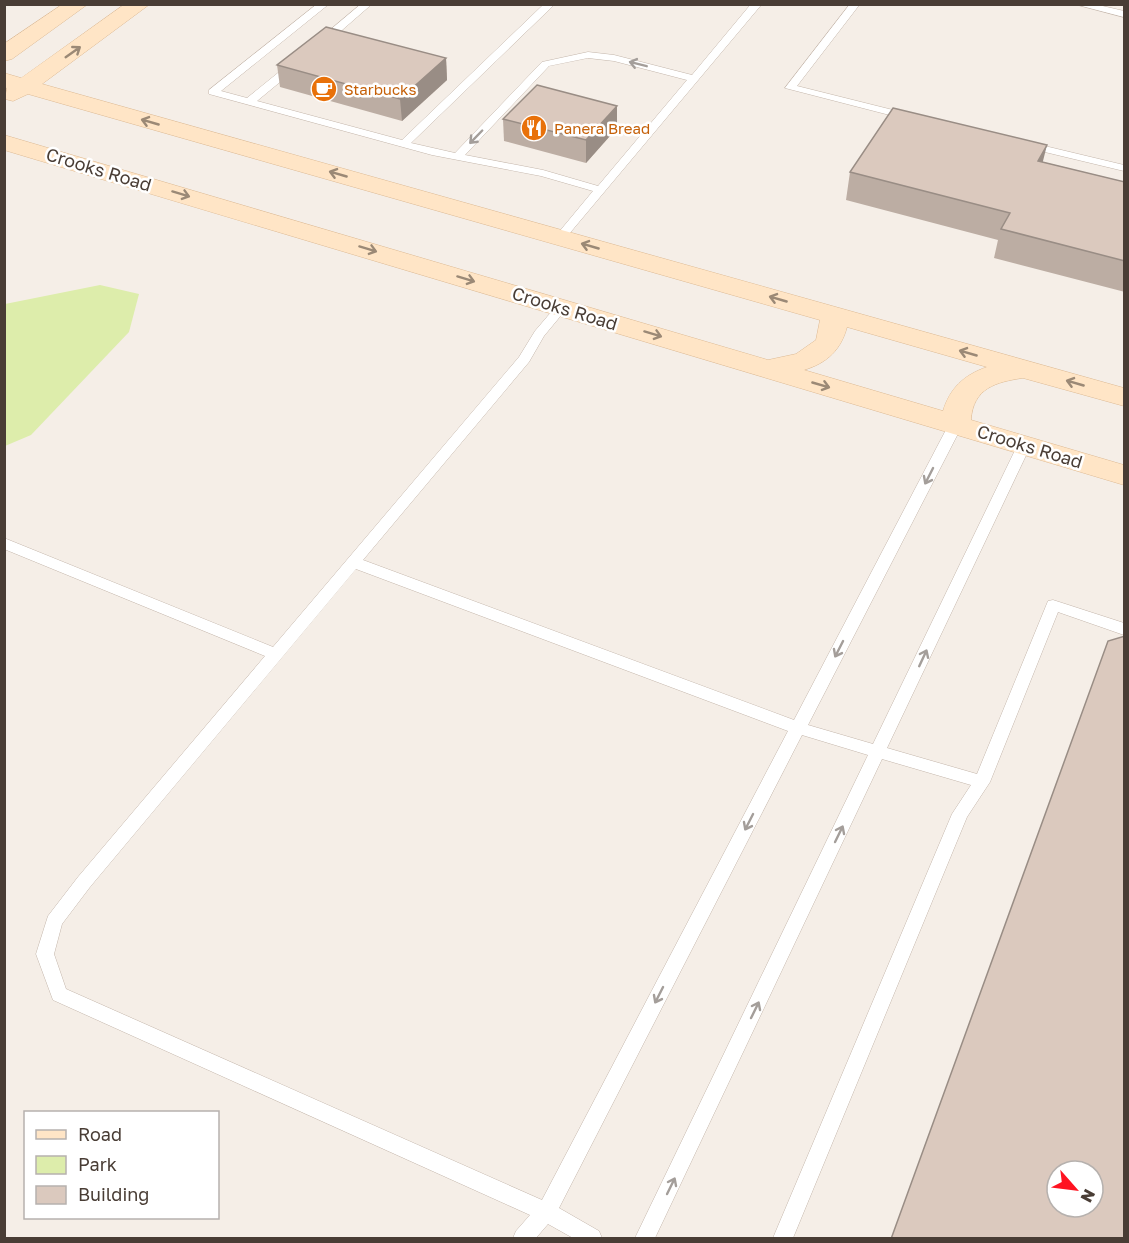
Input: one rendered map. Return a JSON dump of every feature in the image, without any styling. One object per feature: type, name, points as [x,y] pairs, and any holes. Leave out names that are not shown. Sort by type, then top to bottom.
[{"type":"main road","points":[[4,54],[78,4]]},
{"type":"main road","points":[[4,101],[15,83],[140,4]]},
{"type":"main road","points":[[15,83],[1125,397]]},
{"type":"main road","name":"Crooks Road","points":[[4,142],[1125,475]]},
{"type":"main road","points":[[765,368],[799,364],[825,348],[831,337],[834,315]]},
{"type":"main road","points":[[956,424],[959,402],[972,384],[996,374],[1025,369]]},
{"type":"lane","points":[[324,4],[213,92],[404,144],[457,157],[543,173],[601,190]]},
{"type":"lane","points":[[313,49],[367,4]]},
{"type":"lane","points":[[404,144],[550,4]]},
{"type":"lane","points":[[560,238],[757,4]]},
{"type":"lane","points":[[855,4],[790,88],[923,120]]},
{"type":"lane","points":[[1079,4],[1125,14]]},
{"type":"lane","points":[[457,157],[546,64],[566,58],[597,56],[614,58],[694,79]]},
{"type":"lane","points":[[249,102],[304,57]]},
{"type":"lane","points":[[1018,143],[1125,168]]},
{"type":"lane","points":[[562,307],[539,334],[524,359],[84,882],[54,921],[45,954],[59,994],[546,1212],[592,1239]]},
{"type":"lane","points":[[524,1239],[546,1212],[956,424]]},
{"type":"lane","points":[[645,1239],[1024,445]]},
{"type":"lane","points":[[4,543],[275,654]]},
{"type":"lane","points":[[353,562],[798,728],[982,782]]},
{"type":"lane","points":[[783,1239],[960,814],[982,782],[1053,605],[1125,628]]},
{"type":"green space","points":[[100,285],[139,294],[129,332],[31,435],[5,446],[5,304]]},
{"type":"building","points":[[326,27],[446,58],[400,99],[277,65]]},
{"type":"building","points":[[537,85],[617,106],[586,140],[503,119]]},
{"type":"building","points":[[893,108],[1047,145],[1038,161],[1125,182],[1125,261],[1001,229],[1010,213],[850,172]]},
{"type":"building","points":[[1125,636],[1125,1239],[891,1239],[1108,641]]},
{"type":"place","name":"Starbucks","points":[[324,89]]},
{"type":"place","name":"Panera Bread","points":[[534,128]]}]
